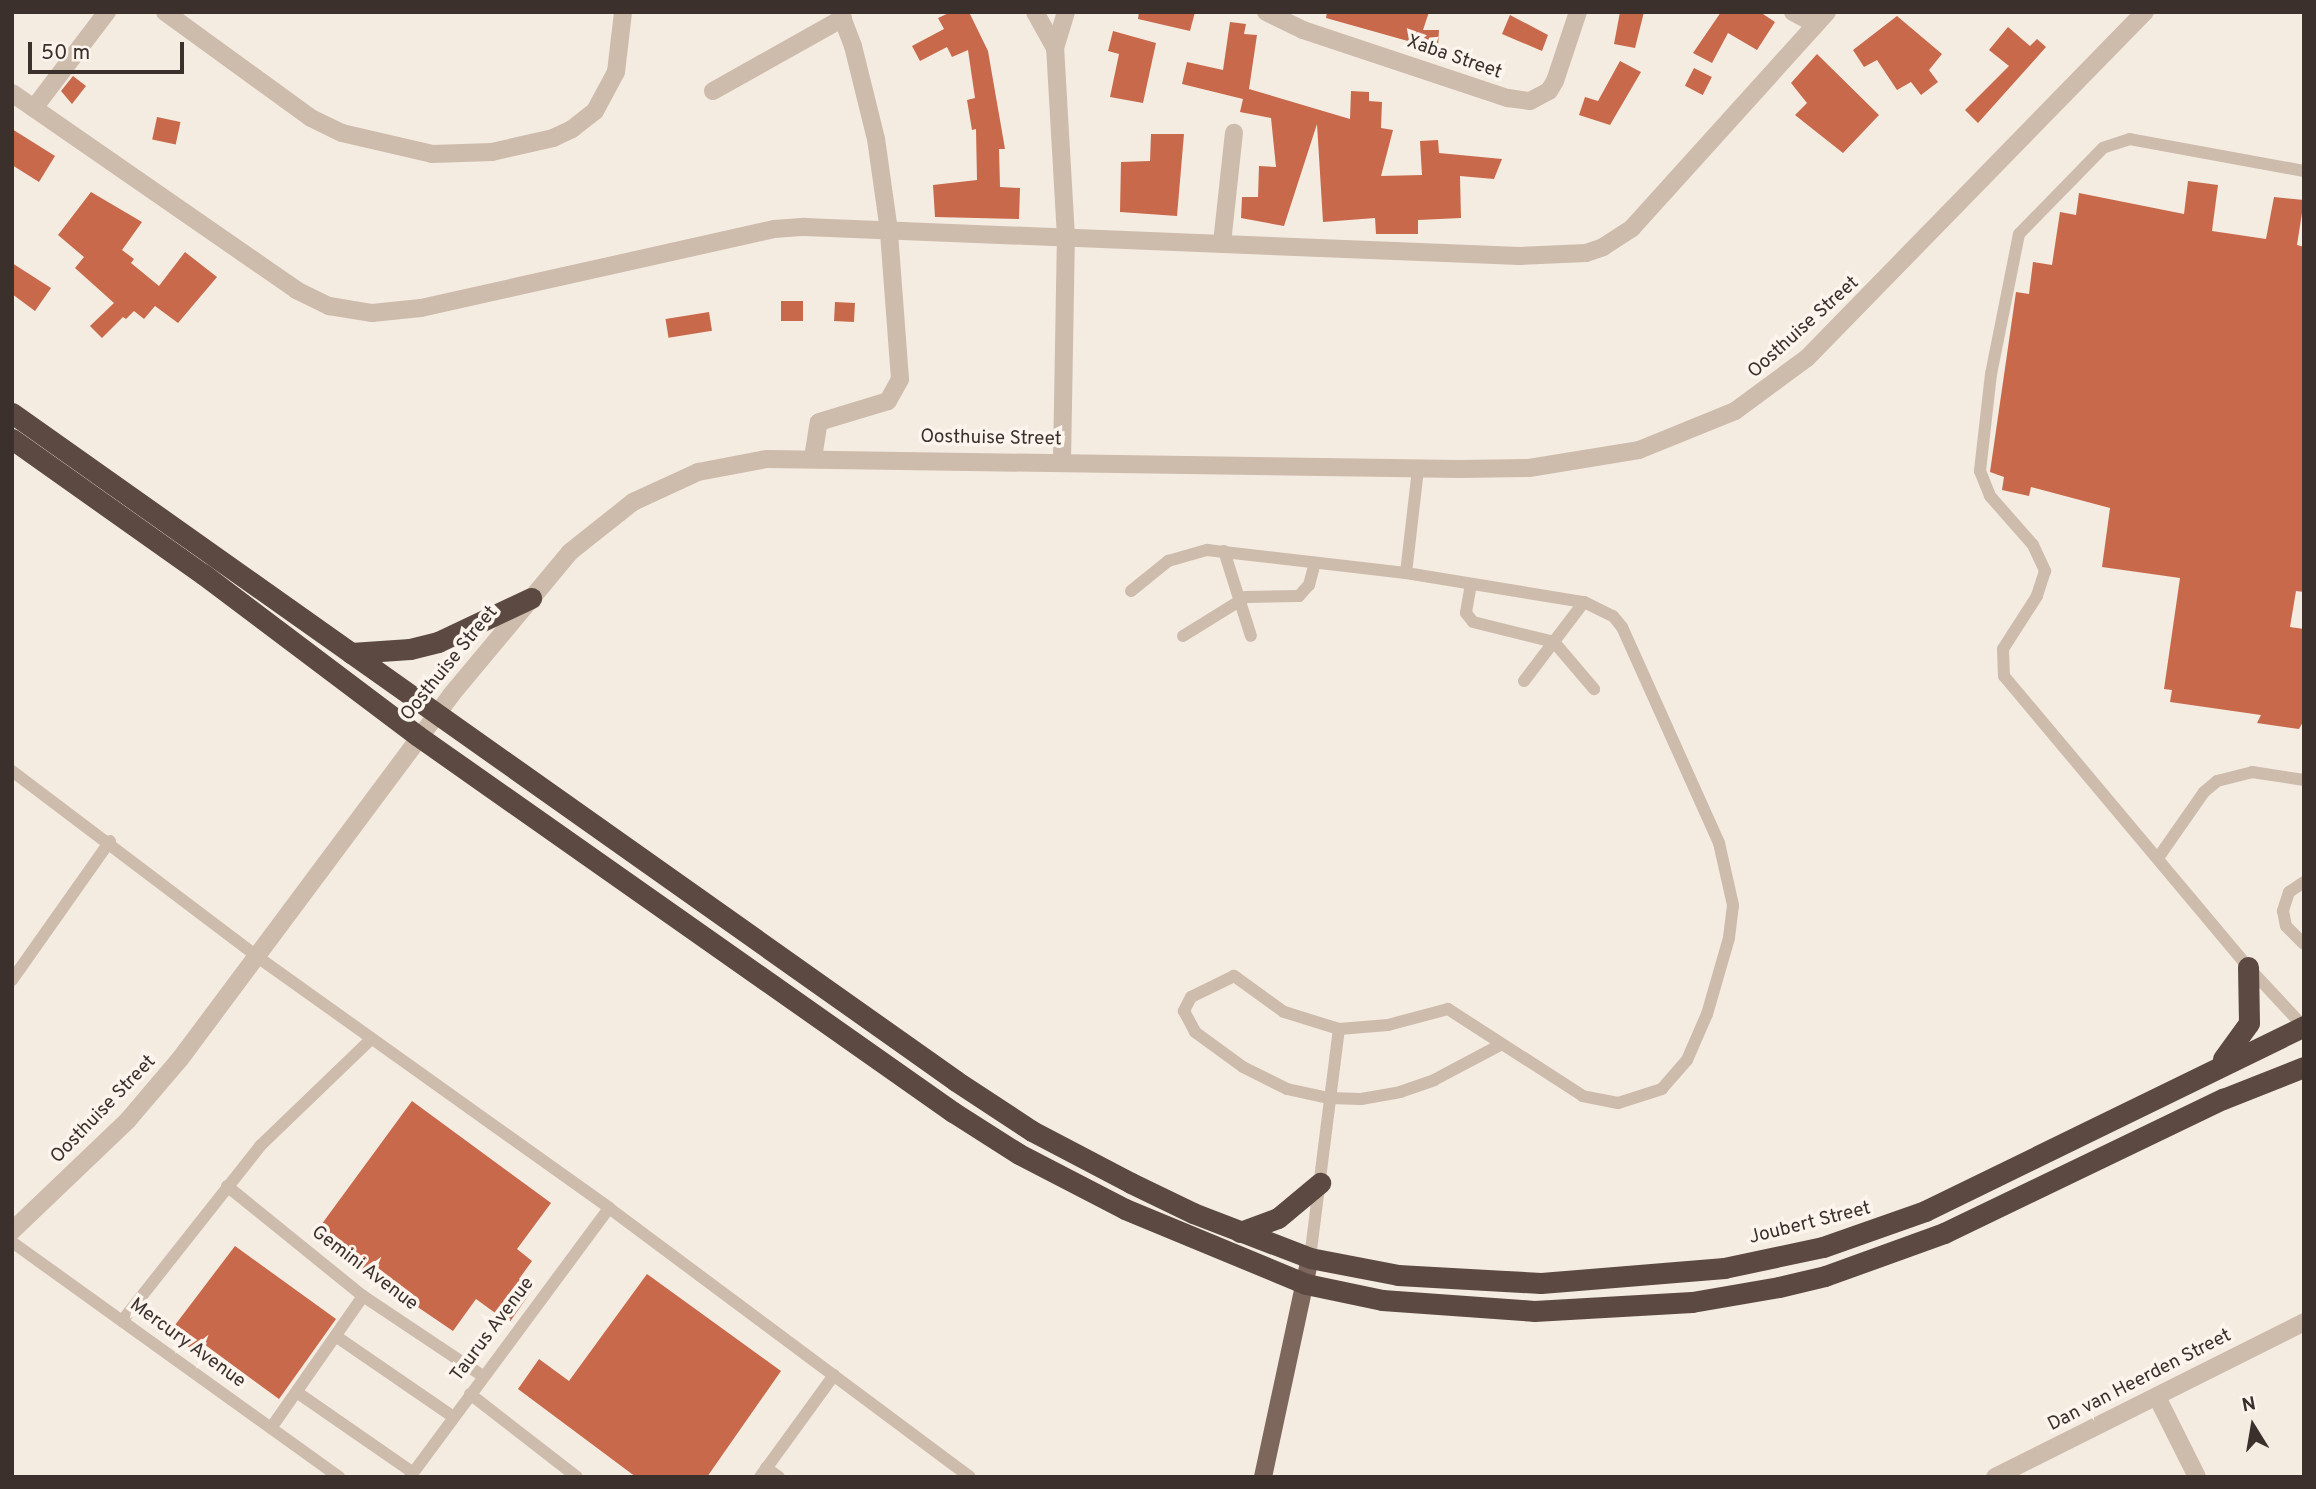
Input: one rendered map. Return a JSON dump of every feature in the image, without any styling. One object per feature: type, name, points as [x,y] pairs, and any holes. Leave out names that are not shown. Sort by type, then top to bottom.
[{"type":"highway","name":"Joubert Street","points":[[12,413],[884,1032],[1032,1131],[1193,1213],[1310,1258],[1398,1275],[1497,1284],[1667,1275],[1773,1259],[1864,1236],[1914,1216],[2217,1066],[2304,1026]]},
{"type":"highway","points":[[12,439],[203,574],[418,736],[893,1072],[1019,1154],[1166,1228],[1306,1284],[1382,1300],[1534,1311],[1692,1302],[1779,1287],[1825,1276],[1944,1233],[2222,1099],[2304,1067]]},
{"type":"highway","points":[[351,653],[410,649],[438,642],[531,598]]},
{"type":"highway","points":[[2217,1066],[2249,1023],[2248,967]]},
{"type":"highway","points":[[1240,1232],[1278,1218],[1320,1183]]},
{"type":"main road","points":[[1263,1477],[1310,1258]]},
{"type":"street","points":[[34,108],[107,12]]},
{"type":"street","points":[[165,12],[311,117],[342,133],[399,149],[460,154],[492,152],[553,138],[595,111],[616,72],[622,12]]},
{"type":"street","points":[[1035,12],[1055,48]]},
{"type":"street","points":[[1062,461],[1066,237],[1055,48],[1066,12]]},
{"type":"street","name":"Xaba Street","points":[[1266,12],[1303,30],[1508,98],[1530,101],[1549,91],[1555,81],[1578,12]]},
{"type":"street","points":[[12,93],[296,290],[347,310],[421,308],[774,229],[1066,237],[1519,256],[1565,255],[1603,247],[1632,228],[1821,18],[1793,12]]},
{"type":"street","name":"Oosthuise Street","points":[[12,1231],[128,1120],[259,958],[435,714],[570,552],[611,516],[666,484],[735,463],[813,458],[1418,470],[1529,468],[1639,450],[1697,429],[1768,391],[1843,325],[2145,12]]},
{"type":"street","points":[[713,91],[842,15],[873,128],[889,231],[901,367],[899,388],[881,405],[822,419],[815,432],[813,458]]},
{"type":"street","points":[[1222,243],[1234,133]]},
{"type":"street","name":"Dan van Heerden Street","points":[[1995,1477],[2304,1322]]},
{"type":"street","points":[[2157,1398],[2197,1477]]},
{"type":"lane","points":[[2304,171],[2123,138],[2103,148],[2041,209],[2020,234],[1991,374],[1980,471],[1990,496],[2033,545],[2045,571],[2037,596],[2003,649],[2001,667],[2009,684],[2248,967],[2304,1026]]},
{"type":"lane","points":[[1406,573],[1418,470]]},
{"type":"lane","points":[[1224,551],[1251,636]]},
{"type":"lane","points":[[1132,591],[1180,555],[1224,551],[1406,573],[1584,602],[1613,616],[1632,642],[1719,843],[1730,881],[1729,938],[1715,993],[1687,1060],[1650,1096],[1618,1103],[1583,1096],[1448,1009],[1388,1025],[1339,1029],[1284,1012],[1234,976],[1191,997],[1184,1011],[1195,1032],[1243,1067],[1287,1089],[1329,1098],[1362,1099],[1400,1092],[1434,1080],[1500,1045]]},
{"type":"lane","points":[[1183,636],[1239,600],[1299,596],[1309,585],[1315,562]]},
{"type":"lane","points":[[1471,584],[1466,613],[1474,622],[1554,642],[1594,689]]},
{"type":"lane","points":[[1524,681],[1584,602]]},
{"type":"lane","points":[[12,771],[110,841],[259,958],[609,1208],[970,1477]]},
{"type":"lane","points":[[2158,858],[2204,792],[2217,781],[2252,772],[2304,780]]},
{"type":"lane","points":[[12,980],[110,841]]},
{"type":"lane","points":[[2304,883],[2289,892],[2283,911],[2286,926],[2304,944]]},
{"type":"lane","points":[[1310,1258],[1339,1029]]},
{"type":"lane","points":[[122,1321],[227,1186],[285,1119],[371,1040]]},
{"type":"lane","name":"Gemini Avenue","points":[[227,1186],[363,1296],[483,1376]]},
{"type":"lane","name":"Taurus Avenue","points":[[411,1475],[452,1416],[609,1208]]},
{"type":"lane","name":"Mercury Avenue","points":[[12,1242],[339,1477]]},
{"type":"lane","points":[[271,1428],[298,1393],[363,1296]]},
{"type":"lane","points":[[337,1337],[452,1416]]},
{"type":"lane","points":[[779,1477],[763,1472],[834,1375]]},
{"type":"lane","points":[[298,1393],[411,1475]]},
{"type":"lane","points":[[470,1394],[577,1477]]},
{"type":"building","points":[[951,12],[969,12],[988,51],[1005,149],[999,149],[1000,187],[1020,188],[1019,219],[935,217],[933,185],[977,180],[976,129],[972,130],[967,100],[975,98],[968,50],[952,57],[947,47],[920,61],[912,46],[944,29],[938,18]]},
{"type":"building","points":[[1139,12],[1195,12],[1190,31],[1138,19]]},
{"type":"building","points":[[1327,12],[1429,12],[1423,30],[1439,30],[1438,47],[1415,47],[1415,43],[1326,18]]},
{"type":"building","points":[[1620,12],[1644,12],[1635,48],[1614,44]]},
{"type":"building","points":[[1721,12],[1760,12],[1775,22],[1757,50],[1728,33],[1712,63],[1693,53]]},
{"type":"building","points":[[1510,15],[1548,35],[1542,51],[1502,34]]},
{"type":"building","points":[[1897,16],[1942,54],[1929,70],[1938,82],[1921,95],[1911,82],[1897,90],[1877,60],[1864,67],[1853,50]]},
{"type":"building","points":[[1230,22],[1246,24],[1244,34],[1257,35],[1249,89],[1350,119],[1351,91],[1369,92],[1369,101],[1382,102],[1381,128],[1393,130],[1381,176],[1422,175],[1420,141],[1438,140],[1439,153],[1502,159],[1494,179],[1460,176],[1461,218],[1418,220],[1418,234],[1376,234],[1375,218],[1323,222],[1317,124],[1284,226],[1241,218],[1242,197],[1258,197],[1259,166],[1276,167],[1271,118],[1240,112],[1243,99],[1182,84],[1187,62],[1223,70]]},
{"type":"building","points":[[2008,27],[2030,46],[2037,39],[2046,47],[1978,123],[1965,110],[2009,66],[1989,50]]},
{"type":"building","points":[[1113,31],[1156,43],[1143,103],[1110,97],[1119,54],[1108,51]]},
{"type":"building","points":[[1817,54],[1879,115],[1843,153],[1795,115],[1807,103],[1791,83]]},
{"type":"building","points":[[1620,61],[1641,72],[1610,125],[1579,115],[1585,97],[1598,101]]},
{"type":"building","points":[[1694,68],[1712,77],[1703,95],[1685,86]]},
{"type":"building","points":[[73,76],[86,86],[72,104],[61,91]]},
{"type":"building","points":[[157,117],[180,122],[176,144],[152,139]]},
{"type":"building","points":[[12,129],[55,156],[39,182],[12,165]]},
{"type":"building","points":[[1151,134],[1184,134],[1177,216],[1120,212],[1121,162],[1150,161]]},
{"type":"building","points":[[2188,181],[2218,185],[2212,231],[2266,239],[2274,197],[2304,200],[2297,245],[2304,247],[2304,592],[2296,591],[2290,627],[2304,629],[2304,720],[2299,729],[2257,723],[2261,715],[2170,702],[2172,690],[2164,689],[2180,578],[2102,567],[2110,508],[2031,487],[2029,496],[2002,490],[2004,477],[1990,472],[2016,292],[2029,294],[2033,262],[2052,265],[2060,212],[2076,215],[2079,193],[2184,214]]},
{"type":"building","points":[[91,192],[142,222],[122,250],[134,259],[131,263],[159,286],[185,252],[217,277],[178,323],[155,306],[144,319],[134,311],[126,319],[123,317],[102,338],[90,326],[114,303],[75,268],[84,257],[58,235]]},
{"type":"building","points":[[12,263],[51,288],[35,311],[12,294]]},
{"type":"building","points":[[781,301],[803,301],[803,321],[781,321]]},
{"type":"building","points":[[835,302],[855,303],[854,322],[834,321]]},
{"type":"building","points":[[709,312],[712,331],[669,338],[666,319]]},
{"type":"building","points":[[412,1101],[551,1203],[517,1249],[532,1261],[519,1279],[533,1289],[509,1323],[476,1299],[453,1331],[313,1236]]},
{"type":"building","points":[[235,1246],[336,1319],[279,1399],[204,1344],[197,1353],[169,1333]]},
{"type":"building","points":[[647,1274],[781,1371],[707,1477],[636,1477],[518,1389],[539,1359],[569,1381]]}]
